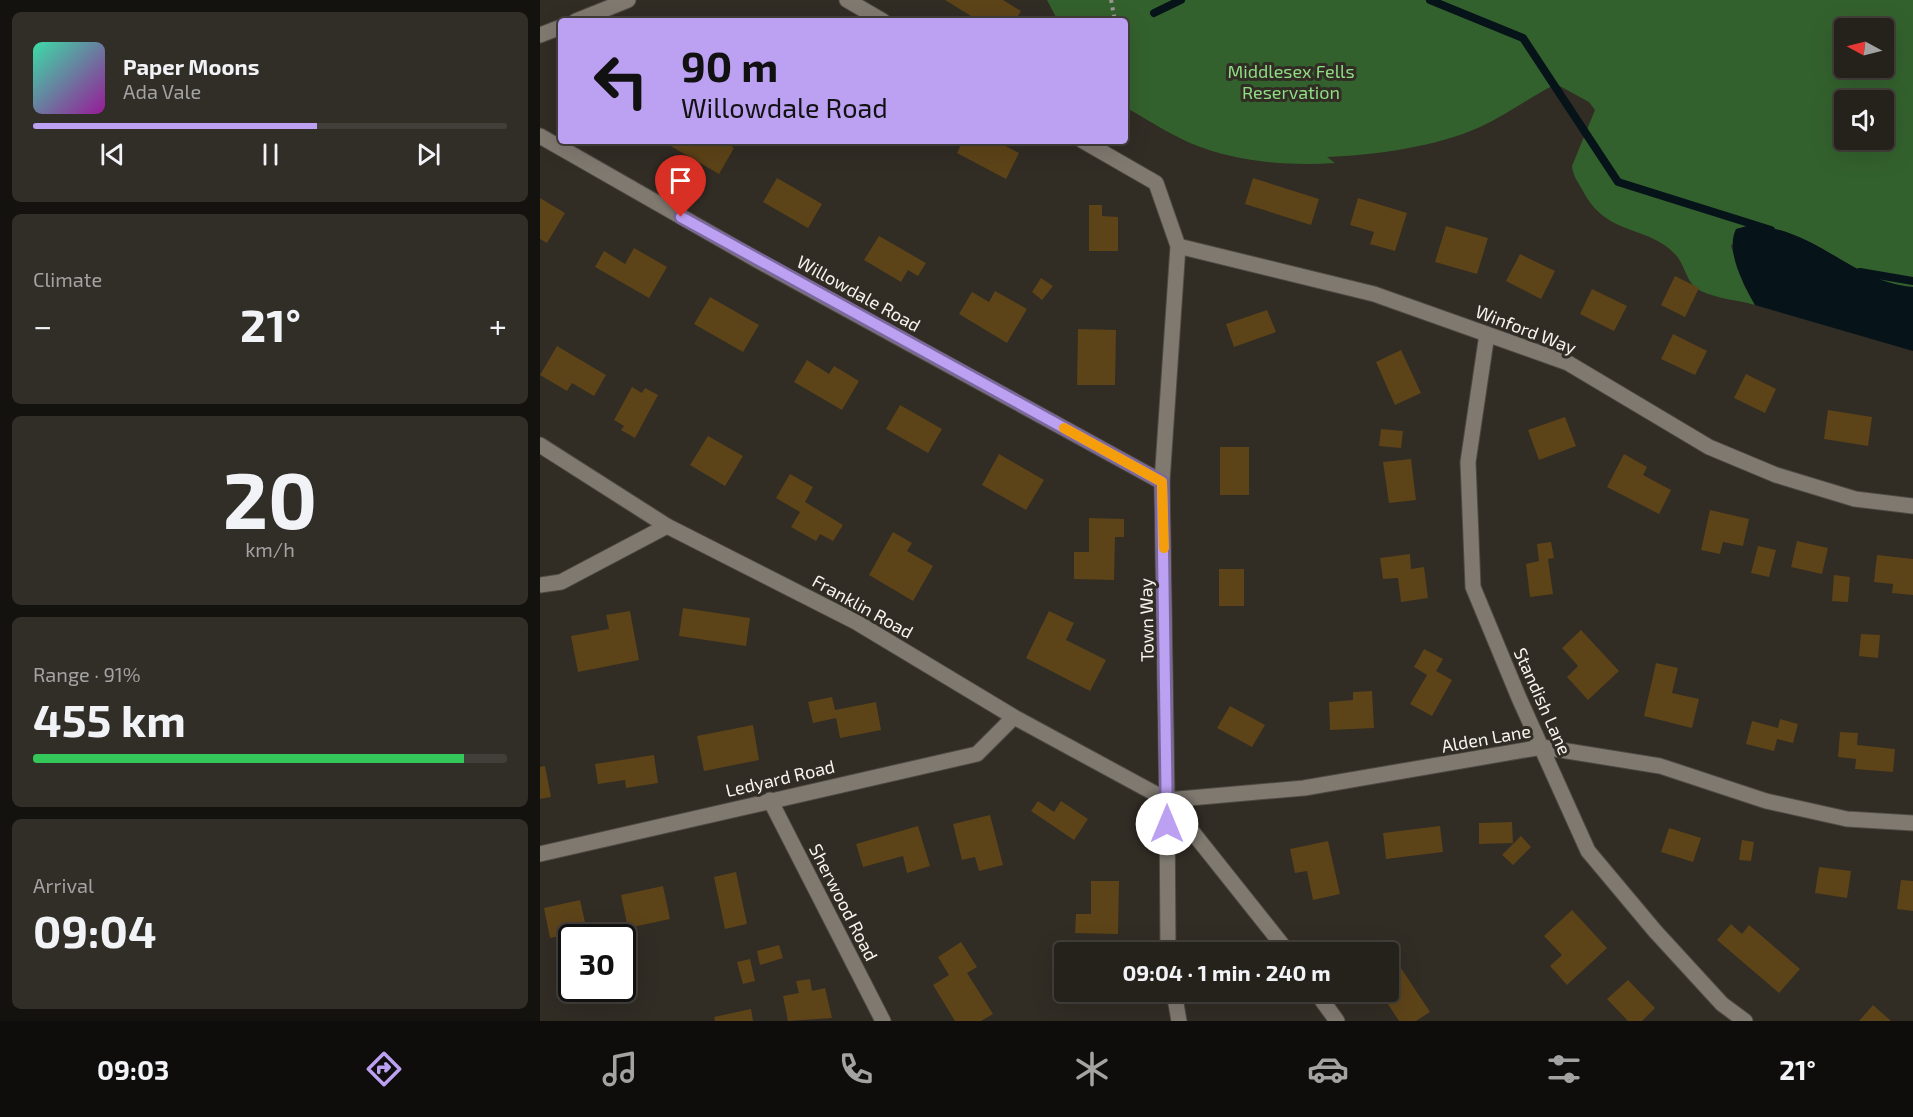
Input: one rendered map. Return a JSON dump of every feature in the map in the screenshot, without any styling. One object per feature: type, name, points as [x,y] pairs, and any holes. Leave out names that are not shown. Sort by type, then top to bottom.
[{"type":"street","points":[[583,18],[628,0]]},
{"type":"street","points":[[847,0],[878,18]]},
{"type":"street","points":[[540,35],[558,28]]},
{"type":"street","name":"Willowdale Road","points":[[540,136],[757,260],[1162,482]]},
{"type":"street","points":[[1088,144],[1156,183],[1178,246]]},
{"type":"street","name":"Town Way","points":[[1168,942],[1162,482],[1178,246]]},
{"type":"street","name":"Winford Way","points":[[1178,246],[1374,294],[1568,363],[1710,447],[1776,475],[1855,499],[1913,506]]},
{"type":"street","name":"Standish Lane","points":[[1487,334],[1468,462],[1473,587],[1519,698],[1588,851],[1655,931],[1722,1004],[1745,1021]]},
{"type":"street","name":"Franklin Road","points":[[540,445],[667,525],[856,622],[1014,717],[1167,800]]},
{"type":"street","points":[[540,585],[561,582],[667,525]]},
{"type":"street","name":"Ledyard Road","points":[[540,854],[977,754],[1014,717]]},
{"type":"street","name":"Alden Lane","points":[[1167,800],[1304,788],[1542,747],[1660,766],[1766,801],[1847,819],[1913,823]]},
{"type":"street","name":"Sherwood Road","points":[[770,800],[883,1021]]},
{"type":"street","points":[[1167,800],[1280,942]]},
{"type":"street","points":[[1176,1002],[1179,1021]]},
{"type":"street","points":[[1323,1002],[1337,1021]]},
{"type":"path","points":[[1111,0],[1114,18]]},
{"type":"green space","name":"Middlesex Fells Reservation","points":[[1047,0],[1913,0],[1913,287],[1870,276],[1792,234],[1770,228],[1747,226],[1731,246],[1744,285],[1755,305],[1701,291],[1692,284],[1675,254],[1664,245],[1615,223],[1593,206],[1576,179],[1572,166],[1595,110],[1589,102],[1556,84],[1490,122],[1463,134],[1425,145],[1385,152],[1327,157],[1335,163],[1298,164],[1261,161],[1225,155],[1190,143],[1128,109],[1128,18],[1056,18]]},
{"type":"shaded area","points":[[1747,226],[1770,228],[1792,234],[1871,276],[1913,287],[1913,351],[1755,305],[1734,258],[1733,238],[1736,229]]},
{"type":"building","points":[[945,0],[1003,0],[1021,11],[1017,18],[974,18]]},
{"type":"building","points":[[667,144],[727,144],[734,148],[719,174]]},
{"type":"building","points":[[962,144],[1002,144],[1019,153],[1006,179],[957,153]]},
{"type":"building","points":[[777,178],[822,204],[808,228],[763,202]]},
{"type":"building","points":[[1253,178],[1319,199],[1311,225],[1245,204]]},
{"type":"building","points":[[540,198],[565,213],[547,243],[540,239]]},
{"type":"building","points":[[1358,198],[1407,213],[1395,251],[1370,244],[1374,232],[1350,225]]},
{"type":"building","points":[[1089,205],[1102,205],[1102,216],[1118,217],[1118,251],[1089,251]]},
{"type":"building","points":[[1446,226],[1488,238],[1477,274],[1435,262]]},
{"type":"building","points":[[879,236],[926,263],[918,276],[908,270],[901,282],[864,260]]},
{"type":"building","points":[[634,248],[667,267],[649,298],[595,267],[604,251],[625,264]]},
{"type":"building","points":[[1520,254],[1555,271],[1541,299],[1506,281]]},
{"type":"building","points":[[1675,276],[1699,288],[1685,317],[1661,305]]},
{"type":"building","points":[[1041,278],[1053,286],[1042,300],[1032,292]]},
{"type":"building","points":[[1592,289],[1627,306],[1614,331],[1580,314]]},
{"type":"building","points":[[995,291],[1027,309],[1007,343],[959,314],[972,292],[989,302]]},
{"type":"building","points":[[710,297],[759,325],[743,352],[694,324]]},
{"type":"building","points":[[1267,310],[1276,332],[1234,347],[1226,324]]},
{"type":"building","points":[[1078,329],[1116,330],[1115,385],[1077,385]]},
{"type":"building","points":[[1673,334],[1707,351],[1695,375],[1661,359]]},
{"type":"building","points":[[557,346],[606,375],[594,396],[572,383],[567,391],[540,375]]},
{"type":"building","points":[[1401,350],[1421,393],[1395,405],[1376,362]]},
{"type":"building","points":[[807,360],[829,374],[834,366],[859,381],[842,410],[794,382]]},
{"type":"building","points":[[1746,374],[1776,389],[1765,413],[1734,398]]},
{"type":"building","points":[[632,387],[642,393],[645,388],[658,395],[635,438],[621,430],[624,426],[614,420]]},
{"type":"building","points":[[900,405],[942,429],[928,453],[886,429]]},
{"type":"building","points":[[1828,410],[1872,417],[1868,446],[1824,439]]},
{"type":"building","points":[[1565,417],[1576,446],[1539,460],[1528,430]]},
{"type":"building","points":[[1381,429],[1403,431],[1401,448],[1379,446]]},
{"type":"building","points":[[708,436],[743,456],[725,486],[690,465]]},
{"type":"building","points":[[1220,447],[1249,447],[1249,495],[1220,495]]},
{"type":"building","points":[[999,454],[1044,480],[1026,510],[982,485]]},
{"type":"building","points":[[1624,454],[1647,467],[1643,475],[1671,490],[1659,514],[1607,487]]},
{"type":"building","points":[[1411,459],[1416,500],[1389,503],[1383,462]]},
{"type":"building","points":[[790,474],[813,487],[805,502],[843,525],[833,541],[820,534],[816,541],[791,527],[800,512],[776,498]]},
{"type":"building","points":[[1710,510],[1749,519],[1743,546],[1723,542],[1720,554],[1701,550]]},
{"type":"building","points":[[1089,518],[1124,519],[1124,537],[1115,537],[1114,580],[1074,579],[1074,552],[1089,552]]},
{"type":"building","points":[[893,532],[912,543],[907,551],[933,566],[913,601],[869,575]]},
{"type":"building","points":[[1797,541],[1828,548],[1822,574],[1791,567]]},
{"type":"building","points":[[1551,542],[1554,558],[1548,559],[1553,594],[1530,597],[1526,564],[1539,561],[1537,544]]},
{"type":"building","points":[[1758,546],[1776,550],[1769,577],[1751,573]]},
{"type":"building","points":[[1410,554],[1411,569],[1424,567],[1428,598],[1401,602],[1398,578],[1383,579],[1380,558]]},
{"type":"building","points":[[1877,555],[1913,559],[1913,595],[1892,593],[1893,584],[1874,582]]},
{"type":"building","points":[[1219,569],[1244,569],[1244,606],[1219,606]]},
{"type":"building","points":[[1834,575],[1850,577],[1848,602],[1832,601]]},
{"type":"building","points":[[683,608],[750,618],[746,646],[679,636]]},
{"type":"building","points":[[630,611],[639,660],[578,672],[571,636],[609,629],[606,615]]},
{"type":"building","points":[[1049,611],[1074,623],[1066,640],[1106,660],[1090,691],[1026,658]]},
{"type":"building","points":[[1581,630],[1619,671],[1588,700],[1567,677],[1578,666],[1562,648]]},
{"type":"building","points":[[1861,634],[1880,635],[1878,658],[1859,656]]},
{"type":"building","points":[[1424,649],[1443,659],[1436,671],[1452,680],[1432,716],[1410,704],[1427,675],[1414,667]]},
{"type":"building","points":[[1656,663],[1678,668],[1672,693],[1699,699],[1692,728],[1644,716]]},
{"type":"building","points":[[1372,691],[1374,728],[1330,730],[1329,702],[1353,700],[1353,692]]},
{"type":"building","points":[[832,697],[835,710],[876,702],[881,730],[840,738],[836,718],[813,723],[808,702]]},
{"type":"building","points":[[1230,706],[1265,725],[1252,747],[1217,728]]},
{"type":"building","points":[[1780,719],[1798,724],[1793,743],[1777,739],[1774,751],[1746,744],[1752,721],[1778,728]]},
{"type":"building","points":[[753,725],[759,760],[704,771],[697,736]]},
{"type":"building","points":[[1840,732],[1858,733],[1857,745],[1895,749],[1893,772],[1855,769],[1856,759],[1838,757]]},
{"type":"building","points":[[654,755],[658,783],[626,788],[625,780],[598,784],[595,764]]},
{"type":"building","points":[[545,766],[551,797],[540,799],[540,767]]},
{"type":"building","points":[[1038,801],[1054,812],[1061,801],[1088,819],[1074,840],[1031,811]]},
{"type":"building","points":[[990,815],[1003,865],[979,871],[975,857],[962,860],[953,824]]},
{"type":"building","points":[[1512,822],[1513,843],[1479,844],[1479,823]]},
{"type":"building","points":[[918,826],[930,866],[907,873],[903,856],[863,867],[856,844]]},
{"type":"building","points":[[1440,826],[1443,852],[1386,859],[1383,833]]},
{"type":"building","points":[[1669,828],[1701,838],[1693,862],[1661,852]]},
{"type":"building","points":[[1521,836],[1531,847],[1513,865],[1502,855]]},
{"type":"building","points":[[1742,840],[1754,842],[1751,861],[1739,860]]},
{"type":"building","points":[[1328,841],[1340,894],[1313,900],[1307,871],[1295,873],[1290,849]]},
{"type":"building","points":[[1819,867],[1851,871],[1847,898],[1815,893]]},
{"type":"building","points":[[736,872],[747,924],[725,929],[714,877]]},
{"type":"building","points":[[1901,880],[1913,881],[1913,911],[1897,909]]},
{"type":"building","points":[[1091,881],[1119,881],[1118,934],[1075,933],[1076,914],[1091,914]]},
{"type":"building","points":[[663,886],[670,919],[636,926],[636,924],[627,924],[621,895]]},
{"type":"building","points":[[580,900],[585,924],[558,924],[558,936],[550,938],[544,908]]},
{"type":"building","points":[[1572,910],[1607,948],[1567,985],[1550,966],[1562,955],[1544,936]]},
{"type":"building","points":[[1731,924],[1742,934],[1749,925],[1800,969],[1779,993],[1717,940]]},
{"type":"building","points":[[961,942],[977,967],[967,973],[993,1014],[981,1021],[955,1021],[933,985],[949,975],[938,957]]},
{"type":"building","points":[[779,945],[783,958],[760,965],[757,951]]},
{"type":"building","points":[[750,959],[755,981],[743,984],[737,962]]},
{"type":"building","points":[[1399,965],[1430,1012],[1416,1021],[1399,1021],[1387,1002],[1399,1002]]},
{"type":"building","points":[[810,979],[812,991],[825,988],[832,1018],[788,1021],[783,996],[799,993],[796,981]]},
{"type":"building","points":[[1628,980],[1655,1008],[1642,1021],[1628,1021],[1607,999]]},
{"type":"building","points":[[1117,1002],[1117,1004],[1087,1003]]},
{"type":"building","points":[[1873,1005],[1891,1021],[1859,1021]]},
{"type":"building","points":[[751,1009],[753,1021],[715,1021],[714,1017]]},
{"type":"waterway","points":[[1154,13],[1181,0]]},
{"type":"waterway","points":[[1430,0],[1523,38],[1618,182],[1771,230]]},
{"type":"waterway","points":[[1860,272],[1913,281]]},
{"type":"slow traffic","points":[[1064,428],[1162,482],[1164,548]]},
{"type":"route","points":[[681,217],[1162,482],[1167,824]]}]
